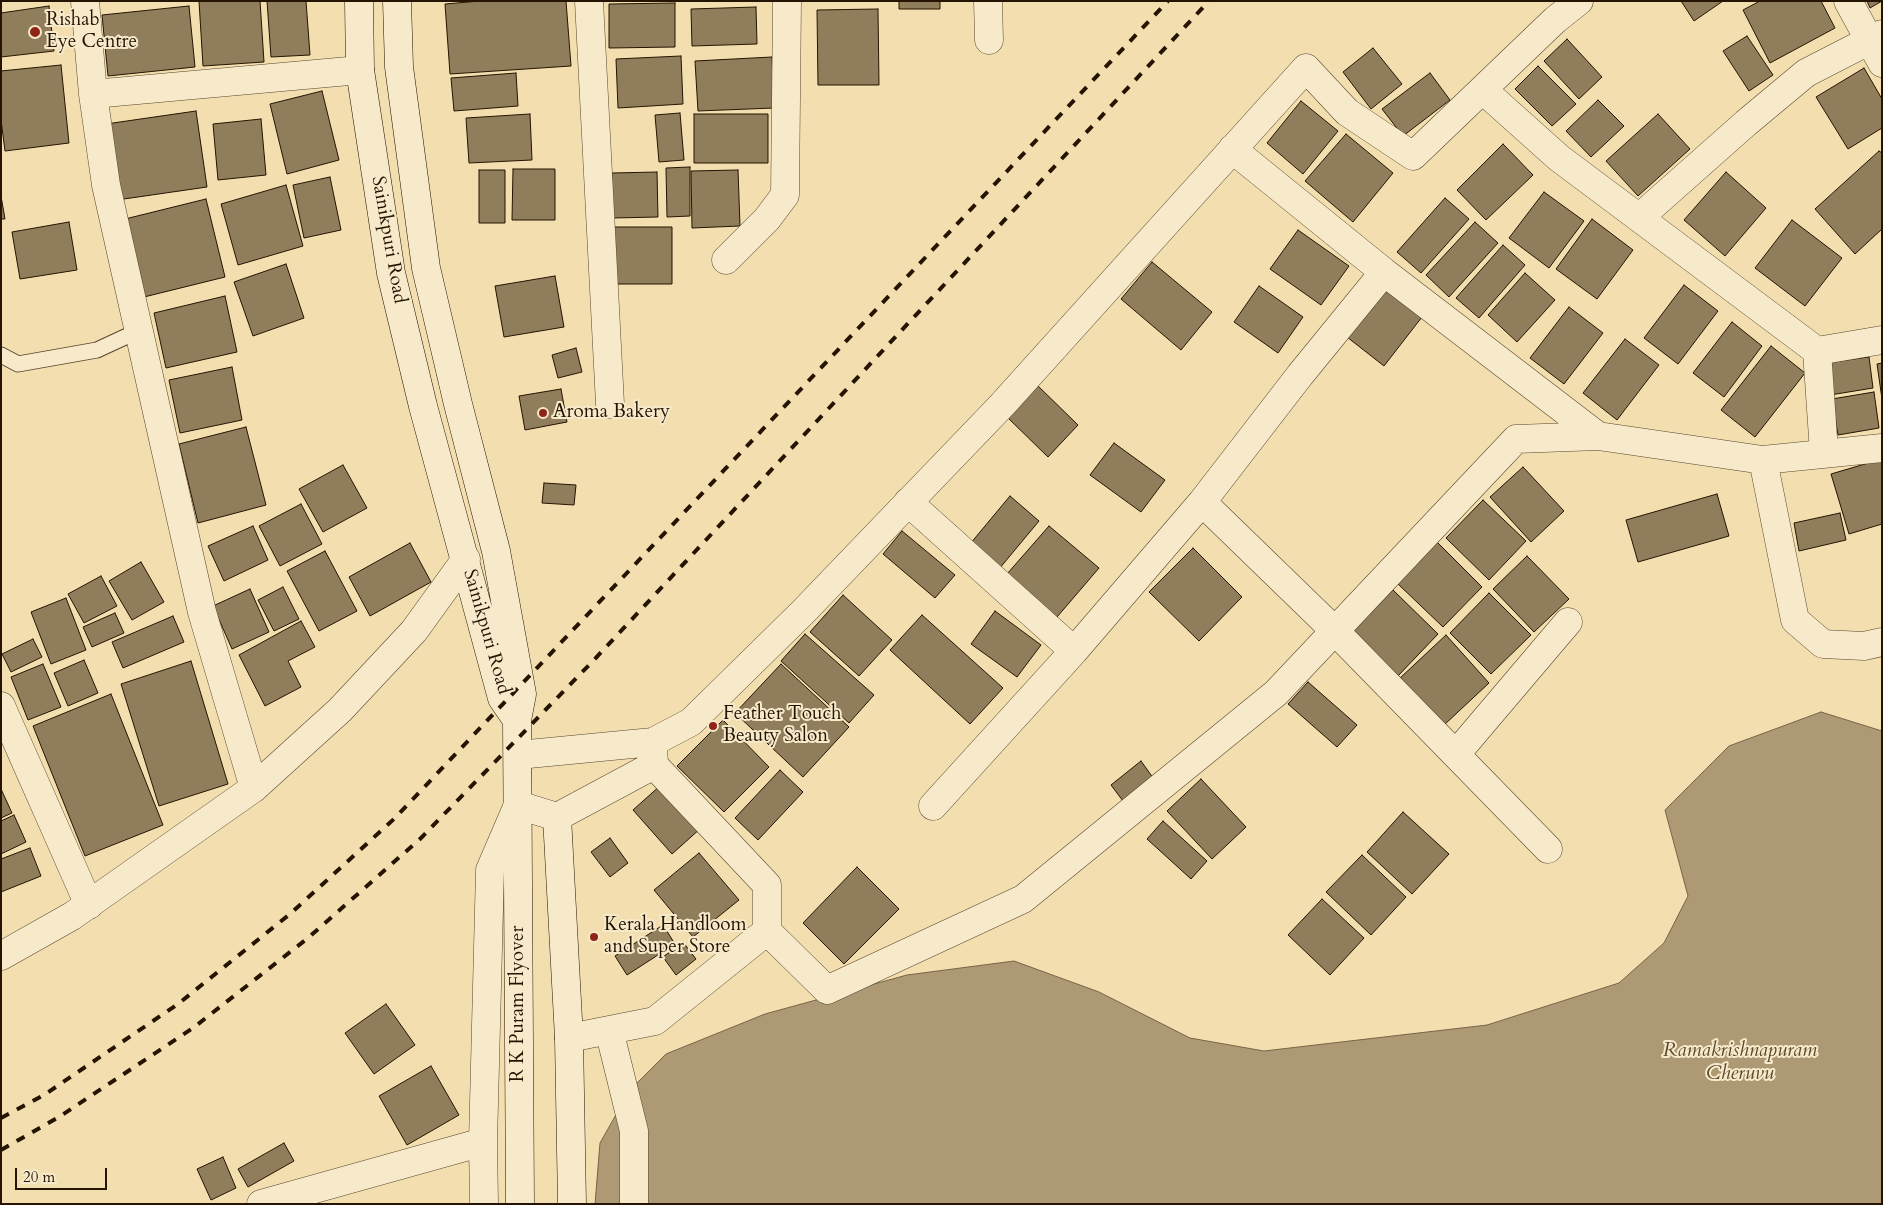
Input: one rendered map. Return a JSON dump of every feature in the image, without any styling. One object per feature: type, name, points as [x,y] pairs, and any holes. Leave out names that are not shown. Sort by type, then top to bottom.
[{"type":"street","points":[[85,1],[94,94],[106,185],[202,612],[254,788]]},
{"type":"street","name":"Sainikpuri Road","points":[[359,1],[360,70],[391,273],[423,406],[466,559],[502,698],[518,720]]},
{"type":"street","name":"Sainikpuri Road","points":[[397,1],[399,68],[426,268],[458,404],[496,551],[522,694],[518,720]]},
{"type":"street","points":[[589,1],[610,404]]},
{"type":"street","points":[[726,260],[767,219],[785,195],[787,1]]},
{"type":"street","points":[[988,1],[989,40]]},
{"type":"street","points":[[484,1204],[483,1142],[490,870],[518,805],[557,816],[654,753],[691,722],[802,612],[1002,405],[1306,68],[1347,112],[1413,156],[1555,20],[1579,1]]},
{"type":"street","points":[[1640,218],[1746,123],[1806,73],[1878,46],[1848,1]]},
{"type":"street","points":[[94,94],[360,70]]},
{"type":"street","points":[[1483,90],[1558,158],[1817,352],[1882,340]]},
{"type":"street","points":[[1232,149],[1384,272],[1598,436]]},
{"type":"street","points":[[933,806],[1074,651],[1202,502],[1300,375],[1384,272]]},
{"type":"street","points":[[1817,352],[1824,452]]},
{"type":"street","points":[[654,753],[766,885],[767,931],[827,990],[1023,899],[1276,693],[1516,439],[1598,436],[1763,460],[1824,452],[1882,448]]},
{"type":"street","points":[[1763,460],[1795,620],[1824,644],[1864,646],[1882,642]]},
{"type":"street","points":[[908,502],[1074,651]]},
{"type":"street","points":[[1202,502],[1335,631],[1548,849]]},
{"type":"street","points":[[1,956],[89,905],[254,788],[340,710],[414,631],[466,559]]},
{"type":"street","points":[[1456,754],[1568,622]]},
{"type":"street","points":[[1,706],[89,905]]},
{"type":"street","name":"R K Puram Flyover","points":[[518,720],[520,1204]]},
{"type":"street","points":[[518,755],[654,753]]},
{"type":"street","points":[[557,816],[569,1038],[572,1204]]},
{"type":"street","points":[[569,1038],[656,1020],[767,931]]},
{"type":"street","points":[[609,1030],[634,1131],[634,1204]]},
{"type":"street","points":[[261,1204],[483,1142]]},
{"type":"lane","points":[[1,356],[18,364],[97,350],[138,331]]},
{"type":"water","name":"Ramakrishnapuram Cheruvu","points":[[1821,712],[1882,731],[1882,1204],[595,1204],[600,1143],[630,1090],[666,1054],[765,1014],[907,975],[1014,961],[1099,992],[1190,1038],[1264,1051],[1487,1025],[1619,983],[1664,943],[1688,896],[1665,810],[1729,746]]},
{"type":"building","points":[[199,1],[260,1],[264,62],[203,66]]},
{"type":"building","points":[[267,1],[306,1],[310,55],[271,57]]},
{"type":"building","points":[[480,1],[566,1],[571,66],[450,74],[445,4]]},
{"type":"building","points":[[899,1],[940,1],[940,9],[899,9]]},
{"type":"building","points":[[1681,1],[1723,1],[1694,21]]},
{"type":"building","points":[[1760,1],[1821,1],[1835,28],[1770,63],[1743,10]]},
{"type":"building","points":[[1867,1],[1882,1],[1870,8]]},
{"type":"building","points":[[675,3],[675,47],[609,48],[609,4]]},
{"type":"building","points":[[49,6],[54,51],[1,57],[1,13]]},
{"type":"building","points":[[189,6],[195,67],[108,76],[102,15]]},
{"type":"building","points":[[756,7],[757,44],[692,46],[691,9]]},
{"type":"building","points":[[878,9],[879,85],[818,85],[817,10]]},
{"type":"building","points":[[1747,36],[1773,75],[1749,91],[1723,51]]},
{"type":"building","points":[[1567,39],[1602,77],[1579,99],[1544,61]]},
{"type":"building","points":[[1373,48],[1402,84],[1371,109],[1343,72]]},
{"type":"building","points":[[681,56],[683,104],[618,108],[616,59]]},
{"type":"building","points":[[772,57],[774,108],[698,111],[695,61]]},
{"type":"building","points":[[61,65],[69,143],[5,151],[1,120],[1,71]]},
{"type":"building","points":[[1538,66],[1576,104],[1552,126],[1515,89]]},
{"type":"building","points":[[1864,68],[1882,99],[1882,128],[1848,149],[1816,97]]},
{"type":"building","points":[[516,73],[518,106],[454,111],[451,78]]},
{"type":"building","points":[[1430,73],[1450,100],[1403,136],[1382,109]]},
{"type":"building","points":[[322,91],[339,160],[287,174],[270,104]]},
{"type":"building","points":[[1598,100],[1624,126],[1591,157],[1566,131]]},
{"type":"building","points":[[1301,101],[1338,131],[1303,174],[1267,143]]},
{"type":"building","points":[[196,111],[207,187],[117,200],[106,124]]},
{"type":"building","points":[[680,113],[684,160],[659,162],[655,115]]},
{"type":"building","points":[[530,114],[532,160],[469,163],[466,118]]},
{"type":"building","points":[[694,114],[768,114],[768,163],[694,163]]},
{"type":"building","points":[[1658,114],[1690,149],[1638,196],[1606,161]]},
{"type":"building","points":[[261,119],[266,175],[218,180],[213,124]]},
{"type":"building","points":[[1346,134],[1393,173],[1353,222],[1305,181]]},
{"type":"building","points":[[1503,144],[1533,175],[1486,220],[1457,190]]},
{"type":"building","points":[[1879,151],[1882,153],[1882,229],[1855,254],[1815,209]]},
{"type":"building","points":[[690,167],[690,216],[667,217],[666,168]]},
{"type":"building","points":[[513,169],[555,169],[555,220],[512,220]]},
{"type":"building","points":[[479,170],[505,170],[505,223],[479,223]]},
{"type":"building","points":[[738,170],[740,226],[692,228],[691,171]]},
{"type":"building","points":[[657,172],[658,217],[612,218],[612,173]]},
{"type":"building","points":[[1726,172],[1766,208],[1725,256],[1684,220]]},
{"type":"building","points":[[330,177],[341,230],[304,238],[293,185]]},
{"type":"building","points":[[286,185],[303,246],[238,265],[221,204]]},
{"type":"building","points":[[1544,192],[1584,221],[1549,268],[1509,238]]},
{"type":"building","points":[[1,196],[5,219],[1,219]]},
{"type":"building","points":[[1445,198],[1469,219],[1421,273],[1397,252]]},
{"type":"building","points":[[206,199],[225,277],[144,297],[125,219]]},
{"type":"building","points":[[1592,219],[1633,250],[1597,299],[1556,269]]},
{"type":"building","points":[[1792,220],[1842,258],[1805,306],[1755,268]]},
{"type":"building","points":[[69,222],[77,270],[20,279],[12,232]]},
{"type":"building","points":[[1475,222],[1498,243],[1449,297],[1426,275]]},
{"type":"building","points":[[614,227],[672,227],[672,284],[615,284]]},
{"type":"building","points":[[1298,230],[1349,266],[1321,305],[1270,269]]},
{"type":"building","points":[[1503,245],[1525,265],[1479,318],[1456,298]]},
{"type":"building","points":[[1152,262],[1212,312],[1181,350],[1121,299]]},
{"type":"building","points":[[286,264],[304,318],[253,336],[234,282]]},
{"type":"building","points":[[1525,273],[1555,300],[1517,342],[1488,315]]},
{"type":"building","points":[[555,276],[564,327],[504,337],[495,286]]},
{"type":"building","points":[[1684,285],[1718,311],[1678,364],[1644,338]]},
{"type":"building","points":[[1259,286],[1303,317],[1278,353],[1234,322]]},
{"type":"building","points":[[1385,288],[1422,317],[1384,366],[1347,337]]},
{"type":"building","points":[[225,296],[237,352],[166,368],[154,313]]},
{"type":"building","points":[[1569,307],[1603,333],[1564,384],[1530,358]]},
{"type":"building","points":[[1732,322],[1762,346],[1724,397],[1693,373]]},
{"type":"building","points":[[1625,339],[1659,365],[1617,420],[1583,393]]},
{"type":"building","points":[[1771,346],[1805,373],[1755,437],[1721,410]]},
{"type":"building","points":[[576,348],[582,372],[558,378],[552,355]]},
{"type":"building","points":[[1869,357],[1873,388],[1830,395],[1825,363]]},
{"type":"building","points":[[1882,363],[1882,399],[1877,364]]},
{"type":"building","points":[[232,367],[242,420],[180,433],[169,380]]},
{"type":"building","points":[[1036,384],[1078,425],[1048,457],[1006,416]]},
{"type":"building","points":[[561,389],[567,422],[525,430],[519,396]]},
{"type":"building","points":[[1874,392],[1879,428],[1838,435],[1832,399]]},
{"type":"building","points":[[246,427],[266,505],[198,523],[179,444]]},
{"type":"building","points":[[1114,443],[1165,480],[1141,512],[1090,475]]},
{"type":"building","points":[[1882,459],[1882,524],[1849,534],[1831,474]]},
{"type":"building","points":[[343,465],[367,508],[323,532],[299,489]]},
{"type":"building","points":[[1523,467],[1564,511],[1531,542],[1490,497]]},
{"type":"building","points":[[544,483],[576,485],[574,505],[542,503]]},
{"type":"building","points":[[1717,494],[1729,536],[1638,562],[1626,520]]},
{"type":"building","points":[[1010,496],[1039,521],[999,569],[970,544]]},
{"type":"building","points":[[1483,500],[1526,541],[1489,580],[1446,538]]},
{"type":"building","points":[[301,504],[322,544],[280,566],[259,526]]},
{"type":"building","points":[[1840,513],[1846,540],[1799,551],[1794,523]]},
{"type":"building","points":[[253,526],[268,560],[224,581],[208,546]]},
{"type":"building","points":[[1049,526],[1099,568],[1057,617],[1007,574]]},
{"type":"building","points":[[902,531],[955,575],[935,598],[883,554]]},
{"type":"building","points":[[1437,542],[1482,587],[1443,627],[1397,583]]},
{"type":"building","points":[[410,543],[431,582],[370,616],[349,577]]},
{"type":"building","points":[[1193,548],[1242,597],[1199,641],[1149,592]]},
{"type":"building","points":[[325,551],[357,611],[319,631],[287,571]]},
{"type":"building","points":[[1527,556],[1569,599],[1534,632],[1493,589]]},
{"type":"building","points":[[141,562],[164,602],[132,620],[109,581]]},
{"type":"building","points":[[101,576],[117,606],[84,623],[68,594]]},
{"type":"building","points":[[283,587],[299,619],[274,631],[258,600]]},
{"type":"building","points":[[250,589],[269,632],[232,649],[213,606]]},
{"type":"building","points":[[1393,590],[1438,634],[1397,677],[1351,633]]},
{"type":"building","points":[[1489,593],[1531,635],[1491,674],[1450,633]]},
{"type":"building","points":[[843,595],[892,640],[859,676],[810,632]]},
{"type":"building","points":[[66,598],[86,650],[51,664],[31,612]]},
{"type":"building","points":[[995,611],[1041,645],[1017,677],[971,644]]},
{"type":"building","points":[[115,613],[124,633],[92,647],[83,627]]},
{"type":"building","points":[[922,615],[1003,688],[970,724],[890,650]]},
{"type":"building","points":[[173,616],[184,642],[123,668],[112,642]]},
{"type":"building","points":[[301,621],[315,647],[288,661],[301,687],[265,706],[239,655]]},
{"type":"building","points":[[805,634],[874,695],[849,723],[781,661]]},
{"type":"building","points":[[1446,635],[1489,683],[1443,726],[1399,679]]},
{"type":"building","points":[[33,639],[42,657],[11,672],[2,654]]},
{"type":"building","points":[[84,660],[98,693],[68,706],[54,673]]},
{"type":"building","points":[[191,661],[228,784],[159,806],[121,684]]},
{"type":"building","points":[[43,664],[61,707],[28,720],[11,677]]},
{"type":"building","points":[[781,664],[849,727],[803,777],[735,713]]},
{"type":"building","points":[[1308,682],[1357,725],[1337,747],[1288,704]]},
{"type":"building","points":[[111,694],[163,825],[85,856],[33,726]]},
{"type":"building","points":[[723,720],[769,767],[724,812],[677,766]]},
{"type":"building","points":[[1141,761],[1156,782],[1126,805],[1111,785]]},
{"type":"building","points":[[780,770],[803,792],[758,840],[735,818]]},
{"type":"building","points":[[1201,779],[1246,827],[1212,859],[1167,811]]},
{"type":"building","points":[[662,784],[701,828],[672,854],[633,810]]},
{"type":"building","points":[[1,789],[12,813],[1,818]]},
{"type":"building","points":[[1403,812],[1449,854],[1412,894],[1367,852]]},
{"type":"building","points":[[14,815],[26,842],[1,854],[1,821]]},
{"type":"building","points":[[1163,821],[1207,861],[1191,879],[1147,839]]},
{"type":"building","points":[[610,838],[628,863],[610,877],[591,852]]},
{"type":"building","points":[[30,848],[41,876],[1,892],[1,859]]},
{"type":"building","points":[[699,853],[739,900],[693,937],[654,890]]},
{"type":"building","points":[[1362,855],[1406,897],[1371,935],[1326,892]]},
{"type":"building","points":[[857,867],[899,909],[844,964],[803,923]]},
{"type":"building","points":[[1322,899],[1364,938],[1330,975],[1288,935]]},
{"type":"building","points":[[663,925],[675,944],[627,975],[615,956]]},
{"type":"building","points":[[683,942],[696,959],[676,975],[663,957]]},
{"type":"building","points":[[386,1004],[415,1045],[374,1074],[345,1033]]},
{"type":"building","points":[[431,1066],[459,1115],[407,1145],[379,1096]]},
{"type":"building","points":[[284,1143],[294,1161],[248,1187],[238,1169]]},
{"type":"building","points":[[223,1157],[236,1188],[211,1200],[197,1169]]},
{"type":"railway","points":[[1,1118],[44,1095],[178,1004],[290,914],[395,818],[1168,1]]},
{"type":"railway","points":[[1,1150],[59,1117],[193,1028],[308,938],[420,839],[592,662],[1209,1]]},
{"type":"place","name":"Rishab Eye Centre","points":[[35,32]]},
{"type":"place","name":"Aroma Bakery","points":[[543,413]]},
{"type":"place","name":"Feather Touch Beauty Salon","points":[[713,726]]},
{"type":"place","name":"Kerala Handloom and Super Store","points":[[594,937]]}]
